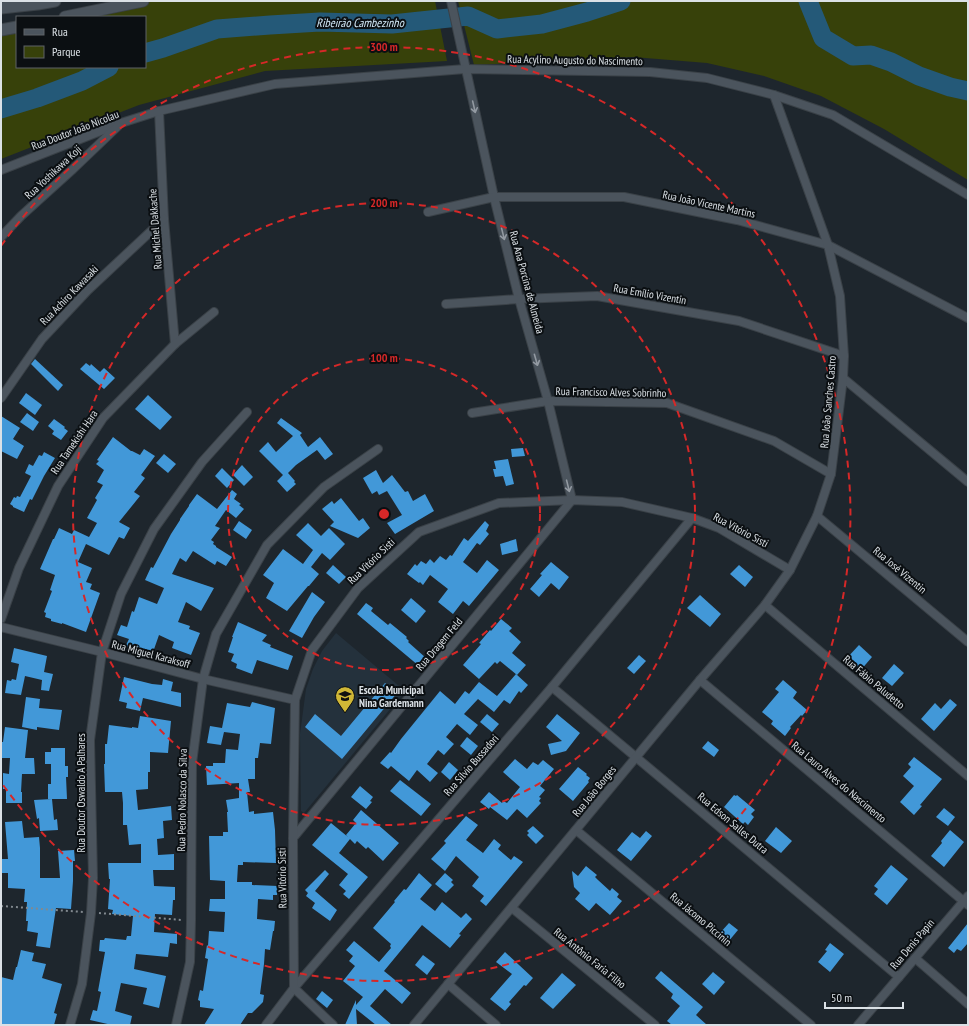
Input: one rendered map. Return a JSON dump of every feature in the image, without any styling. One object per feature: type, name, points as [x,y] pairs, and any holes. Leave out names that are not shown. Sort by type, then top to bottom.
[{"type":"main road","points":[[1,8],[56,1]]},
{"type":"main road","points":[[70,16],[143,1]]},
{"type":"main road","points":[[1,30],[16,27]]},
{"type":"street","name":"Rua Ana Porcina de Almeida","points":[[451,1],[494,197],[519,300],[548,402],[572,500]]},
{"type":"street","name":"Rua Acylino Augusto do Nascimento","points":[[159,111],[275,84],[466,69],[650,72],[707,78],[774,95],[833,115],[968,195]]},
{"type":"street","name":"Rua João Sanches Castro","points":[[774,95],[828,245],[840,296],[844,356],[843,378],[831,474],[817,516],[790,570]]},
{"type":"street","name":"Rua Doutor João Nicolau","points":[[1,170],[121,123],[159,111]]},
{"type":"street","name":"Rua Michel Dakkache","points":[[159,111],[164,219],[175,344]]},
{"type":"street","name":"Rua Yoshikawa Koji","points":[[1,237],[21,216],[121,123]]},
{"type":"street","name":"Rua João Vicente Martins","points":[[428,212],[494,197],[624,197],[737,220],[828,245],[968,318]]},
{"type":"street","name":"Rua Achiro Kawasaki","points":[[1,398],[42,339],[88,290],[164,219]]},
{"type":"street","name":"Rua Emílio Vizentin","points":[[446,304],[597,296],[740,321],[844,356]]},
{"type":"street","name":"Rua Tamekishi Hara","points":[[1,619],[19,568],[58,486],[103,418],[175,344],[214,312]]},
{"type":"street","points":[[843,378],[968,482]]},
{"type":"street","name":"Rua Francisco Alves Sobrinho","points":[[472,413],[548,402],[667,403],[774,441],[831,474]]},
{"type":"street","name":"Rua Doutor Oswaldo A Palhares","points":[[70,1025],[82,984],[91,913],[93,878],[90,740],[102,652],[121,594],[154,529],[202,462],[247,412]]},
{"type":"street","name":"Rua Pedro Nolasco da Silva","points":[[176,1025],[190,962],[192,921],[192,763],[203,679],[216,634],[267,545],[324,486],[378,449]]},
{"type":"street","name":"Rua Vitório Sisti","points":[[294,988],[293,838],[295,700],[312,650],[353,594],[418,532],[499,503],[572,500],[622,502],[692,518],[719,528],[790,570]]},
{"type":"street","name":"Rua Dragem Feld","points":[[293,838],[572,500]]},
{"type":"street","name":"Rua José Vizentin","points":[[817,516],[968,642]]},
{"type":"street","name":"Rua Sílvio Bussadori","points":[[266,1025],[294,988],[552,687],[692,518]]},
{"type":"street","name":"Rua João Borges","points":[[414,1025],[700,680],[765,605],[790,570]]},
{"type":"street","name":"Rua Fábio Paludetto","points":[[765,605],[968,776]]},
{"type":"street","name":"Rua Miguel Karaksoff","points":[[1,627],[203,679],[295,700]]},
{"type":"street","name":"Rua Lauro Alves do Nascimento","points":[[700,680],[966,900]]},
{"type":"street","name":"Rua Edson Salles Dutra","points":[[552,687],[899,977]]},
{"type":"street","name":"Rua Jácomo Piccinin","points":[[576,830],[811,1025]]},
{"type":"street","name":"Rua Denis Papin","points":[[858,1025],[966,900]]},
{"type":"street","name":"Rua Antônio Faria Filho","points":[[512,908],[655,1025]]},
{"type":"street","points":[[915,958],[968,1004]]},
{"type":"street","points":[[448,984],[496,1025]]},
{"type":"street","points":[[294,988],[333,1025]]},
{"type":"path","points":[[1,906],[192,921]]},
{"type":"shaded area","name":"Escola Municipal Nina Gardemann","points":[[336,633],[405,691],[304,813],[301,811],[300,734],[306,689],[313,669],[322,651]]},
{"type":"green space","points":[[152,1],[435,1],[447,61],[265,71],[139,105],[1,159],[1,31],[16,28],[16,68],[146,68],[146,16],[78,16]]},
{"type":"green space","points":[[458,1],[968,1],[968,180],[884,129],[821,96],[764,76],[707,63],[633,57],[474,65]]},
{"type":"building","points":[[35,359],[63,385],[58,391],[31,364]]},
{"type":"building","points":[[86,363],[90,366],[91,364],[100,372],[104,368],[115,378],[104,389],[80,369]]},
{"type":"building","points":[[26,393],[42,405],[35,415],[19,403]]},
{"type":"building","points":[[148,395],[172,417],[160,430],[135,409]]},
{"type":"building","points":[[27,413],[39,422],[33,431],[20,422]]},
{"type":"building","points":[[1,416],[20,428],[13,439],[24,446],[17,459],[1,451]]},
{"type":"building","points":[[281,418],[302,433],[300,435],[308,447],[320,437],[333,454],[325,460],[317,450],[296,465],[288,473],[296,484],[287,492],[277,481],[283,475],[259,451],[268,442],[276,452],[293,436],[277,423]]},
{"type":"building","points":[[54,419],[68,431],[61,440],[52,434],[54,431],[48,426]]},
{"type":"building","points":[[113,437],[131,451],[140,455],[144,449],[155,456],[141,475],[145,478],[134,492],[140,496],[119,522],[130,528],[124,539],[119,537],[109,555],[86,544],[78,562],[92,568],[86,582],[92,584],[90,589],[100,593],[86,632],[62,623],[51,621],[51,619],[45,617],[46,613],[44,612],[52,591],[50,590],[55,575],[40,569],[59,528],[72,534],[74,530],[89,537],[97,523],[87,518],[97,500],[95,498],[103,485],[97,482],[104,470],[96,464],[99,461],[97,460]]},
{"type":"building","points":[[523,448],[525,456],[512,457],[511,449]]},
{"type":"building","points":[[44,452],[55,458],[32,500],[30,499],[24,512],[10,504],[14,497],[20,497],[31,476],[25,473],[29,464],[33,466],[39,455],[42,456]]},
{"type":"building","points":[[164,454],[176,464],[168,473],[156,463]]},
{"type":"building","points":[[508,459],[514,484],[506,486],[503,476],[495,477],[493,469],[496,469],[494,461]]},
{"type":"building","points":[[242,465],[253,477],[244,486],[233,475]]},
{"type":"building","points":[[222,468],[234,480],[227,488],[215,476]]},
{"type":"building","points":[[376,470],[383,483],[392,475],[405,492],[408,491],[413,501],[425,494],[434,511],[395,534],[387,523],[402,515],[387,491],[379,495],[377,491],[372,494],[363,478]]},
{"type":"building","points":[[232,490],[237,494],[234,499],[241,504],[239,505],[244,509],[236,518],[226,510],[215,526],[220,528],[211,540],[214,542],[213,544],[216,547],[232,557],[226,566],[217,561],[215,565],[193,551],[186,562],[180,558],[172,574],[214,588],[201,611],[186,602],[178,622],[190,626],[189,629],[200,633],[191,655],[172,648],[174,642],[159,635],[152,655],[124,649],[129,639],[117,635],[121,625],[127,627],[132,611],[134,612],[139,597],[157,604],[164,588],[145,580],[151,567],[153,568],[171,534],[189,505],[197,494],[217,509]]},
{"type":"building","points":[[341,498],[359,521],[363,518],[370,528],[358,538],[330,526],[334,522],[322,509],[332,501],[334,504]]},
{"type":"building","points":[[239,521],[252,530],[246,539],[233,530]]},
{"type":"building","points":[[485,521],[489,525],[486,531],[489,534],[480,545],[477,543],[463,562],[477,573],[487,560],[499,570],[469,606],[463,601],[453,614],[438,602],[448,589],[430,575],[423,585],[407,574],[415,564],[417,566],[421,561],[426,564],[430,559],[434,563],[440,556],[446,560],[450,555],[452,556],[464,538],[468,541]]},
{"type":"building","points":[[308,523],[321,536],[329,528],[345,544],[330,560],[322,553],[311,567],[319,574],[287,611],[266,598],[274,583],[263,575],[283,549],[303,564],[313,550],[296,535]]},
{"type":"building","points":[[516,539],[518,551],[502,555],[500,544]]},
{"type":"building","points":[[551,562],[569,577],[559,590],[551,583],[539,597],[530,589],[542,575],[540,574]]},
{"type":"building","points":[[333,565],[346,577],[339,584],[326,573]]},
{"type":"building","points":[[739,565],[753,577],[745,587],[730,574]]},
{"type":"building","points":[[312,592],[325,602],[302,638],[289,631]]},
{"type":"building","points":[[700,595],[721,614],[710,627],[687,608]]},
{"type":"building","points":[[411,598],[426,611],[416,623],[401,610]]},
{"type":"building","points":[[366,603],[373,608],[371,611],[388,625],[390,623],[407,637],[408,642],[426,658],[419,666],[357,614]]},
{"type":"building","points":[[501,619],[512,628],[509,631],[521,642],[512,653],[526,665],[517,675],[500,661],[497,664],[495,662],[479,679],[463,665],[481,644],[479,643]]},
{"type":"building","points":[[238,622],[267,635],[262,641],[271,645],[270,647],[293,656],[288,670],[257,660],[252,674],[236,668],[237,664],[231,661],[234,654],[228,652]]},
{"type":"building","points":[[859,645],[872,657],[860,671],[846,659]]},
{"type":"building","points":[[14,648],[47,656],[44,672],[53,674],[49,691],[41,690],[42,680],[25,676],[21,695],[5,693],[7,680],[16,680],[19,664],[11,662]]},
{"type":"building","points":[[639,655],[646,661],[634,674],[627,668]]},
{"type":"building","points":[[894,664],[904,673],[892,686],[882,678]]},
{"type":"building","points":[[516,674],[528,685],[521,693],[519,691],[510,704],[504,700],[494,712],[478,699],[464,714],[478,725],[470,735],[457,724],[446,737],[454,744],[444,755],[438,750],[427,764],[438,773],[430,782],[417,770],[409,781],[391,766],[388,769],[380,763],[390,752],[391,753],[440,691],[455,704],[465,691],[469,694],[479,682],[497,696]]},
{"type":"building","points":[[124,677],[152,684],[162,685],[163,679],[173,682],[171,691],[181,693],[181,707],[143,698],[140,711],[126,708],[127,703],[119,701]]},
{"type":"building","points":[[783,680],[797,692],[793,698],[807,710],[790,727],[791,728],[785,736],[771,724],[773,721],[762,712],[779,692],[775,689]]},
{"type":"building","points":[[385,683],[397,693],[342,759],[305,727],[315,714],[341,736]]},
{"type":"building","points":[[26,697],[40,699],[39,708],[62,710],[59,730],[37,727],[37,730],[22,727]]},
{"type":"building","points":[[950,699],[957,705],[934,731],[921,719],[935,703],[941,709]]},
{"type":"building","points":[[252,702],[275,708],[271,744],[260,743],[258,758],[255,758],[255,779],[248,779],[250,792],[247,792],[249,812],[254,811],[254,814],[273,812],[276,863],[243,862],[243,865],[238,865],[237,882],[252,882],[252,885],[278,886],[277,895],[273,895],[273,900],[258,899],[257,919],[275,921],[274,931],[270,950],[265,949],[260,994],[264,995],[263,1002],[252,1013],[248,1013],[240,1025],[204,1025],[214,1009],[200,1007],[200,1001],[198,1000],[200,990],[203,991],[208,959],[205,958],[207,945],[208,946],[209,931],[224,932],[225,912],[209,911],[210,899],[225,899],[225,881],[210,880],[209,836],[223,836],[223,832],[228,832],[228,812],[226,800],[239,798],[239,783],[207,785],[206,766],[213,766],[213,763],[225,763],[226,749],[238,750],[240,734],[224,732],[221,745],[207,743],[210,726],[222,728],[227,703],[250,707]]},
{"type":"building","points":[[487,714],[499,724],[492,732],[480,722]]},
{"type":"building","points":[[557,714],[580,733],[566,751],[551,755],[548,744],[562,741],[546,727]]},
{"type":"building","points":[[140,716],[171,721],[168,753],[150,752],[148,789],[136,790],[138,810],[171,806],[172,820],[163,821],[164,838],[157,839],[158,855],[174,854],[174,870],[153,870],[154,886],[175,887],[175,900],[173,900],[172,915],[155,914],[154,932],[177,934],[177,944],[170,943],[168,957],[136,954],[134,969],[166,976],[159,1008],[143,1004],[147,988],[121,983],[115,1011],[132,1016],[130,1025],[112,1025],[90,1020],[93,1010],[97,1011],[101,992],[98,991],[105,952],[99,951],[100,940],[104,940],[105,938],[126,940],[127,936],[131,936],[133,916],[112,914],[113,910],[108,909],[110,879],[108,863],[141,863],[141,844],[129,845],[127,825],[123,825],[122,792],[105,792],[105,744],[107,744],[109,725],[138,728]]},
{"type":"building","points":[[5,727],[28,730],[25,758],[34,758],[35,774],[22,774],[22,803],[6,803],[6,789],[3,789],[3,773],[9,774],[10,758],[1,758]]},
{"type":"building","points":[[467,737],[478,746],[471,755],[460,746]]},
{"type":"building","points":[[708,741],[719,750],[714,757],[702,748]]},
{"type":"building","points":[[51,748],[65,748],[65,766],[68,766],[68,777],[66,777],[67,799],[48,799],[48,784],[51,784],[51,764],[45,764],[45,752],[51,752]]},
{"type":"building","points":[[914,757],[942,779],[920,805],[922,806],[914,815],[900,802],[914,786],[903,776],[911,767],[908,764]]},
{"type":"building","points":[[515,759],[527,769],[533,762],[538,765],[543,760],[554,769],[540,786],[545,790],[539,797],[541,798],[539,801],[541,803],[527,818],[517,809],[507,820],[490,807],[489,809],[480,802],[489,792],[502,803],[503,801],[507,803],[520,787],[503,772]]},
{"type":"building","points":[[449,762],[458,770],[450,780],[441,772]]},
{"type":"building","points":[[578,767],[590,778],[588,781],[589,782],[573,801],[559,789]]},
{"type":"building","points":[[400,780],[431,804],[421,816],[390,791]]},
{"type":"building","points":[[360,786],[373,797],[370,801],[372,802],[366,809],[351,797]]},
{"type":"building","points":[[734,795],[737,795],[755,810],[751,814],[754,817],[748,825],[745,822],[743,824],[724,807]]},
{"type":"building","points":[[52,799],[54,820],[57,819],[58,830],[40,831],[39,818],[37,819],[34,800]]},
{"type":"building","points":[[944,808],[955,817],[948,826],[936,817]]},
{"type":"building","points":[[361,810],[399,843],[383,861],[368,847],[366,849],[357,841],[355,844],[350,839],[339,853],[368,877],[349,899],[343,894],[346,891],[339,885],[348,874],[312,845],[331,823],[348,837],[346,835],[356,823],[353,820]]},
{"type":"building","points":[[466,816],[478,825],[466,840],[483,853],[494,839],[501,845],[498,849],[511,860],[514,856],[523,862],[486,906],[480,901],[484,896],[472,886],[479,877],[456,856],[445,871],[431,859],[446,843],[444,841]]},
{"type":"building","points":[[22,821],[24,838],[39,837],[40,878],[60,878],[58,851],[74,850],[75,861],[73,861],[71,909],[56,908],[50,948],[36,946],[38,933],[27,931],[27,902],[24,902],[25,889],[8,888],[8,873],[1,873],[1,859],[8,859],[5,822]]},
{"type":"building","points":[[533,826],[544,836],[536,844],[527,835],[529,833],[527,831]]},
{"type":"building","points":[[776,827],[792,841],[781,853],[765,841]]},
{"type":"building","points":[[950,830],[964,842],[944,867],[931,856],[942,843],[941,841]]},
{"type":"building","points":[[646,831],[652,836],[631,861],[617,850],[632,832],[640,838]]},
{"type":"building","points":[[891,865],[908,879],[887,905],[874,894],[878,889],[874,886]]},
{"type":"building","points":[[586,866],[597,875],[595,877],[610,891],[612,888],[619,894],[617,897],[622,901],[610,915],[596,903],[589,911],[575,899],[580,893],[574,887],[572,871],[578,876]]},
{"type":"building","points":[[325,870],[329,874],[315,891],[337,910],[330,921],[312,908],[315,903],[306,896],[308,893],[305,890]]},
{"type":"building","points":[[419,873],[432,885],[420,899],[435,911],[442,902],[461,918],[466,913],[472,919],[459,934],[461,935],[450,948],[422,925],[384,971],[411,993],[402,1004],[385,989],[370,1006],[392,1025],[376,1025],[356,1009],[357,1025],[345,1025],[356,1000],[356,1005],[363,997],[343,981],[355,966],[349,961],[353,956],[346,950],[354,941],[379,962],[391,948],[391,944],[373,928],[404,889],[406,890]]},
{"type":"building","points":[[445,873],[453,880],[451,882],[454,885],[446,893],[435,884]]},
{"type":"building","points":[[729,923],[738,930],[728,942],[719,934]]},
{"type":"building","points":[[968,923],[968,943],[961,951],[957,949],[954,953],[948,948]]},
{"type":"building","points":[[830,943],[844,954],[830,972],[818,962],[827,951],[825,950]]},
{"type":"building","points":[[21,950],[34,953],[32,961],[46,964],[42,978],[62,984],[54,1013],[57,1014],[54,1025],[1,1025],[1,977],[13,980]]},
{"type":"building","points":[[505,952],[533,978],[526,986],[524,985],[509,1002],[511,1004],[505,1011],[490,999],[512,974],[496,962]]},
{"type":"building","points":[[423,955],[435,964],[427,975],[415,965]]},
{"type":"building","points":[[661,971],[703,1007],[696,1015],[707,1025],[672,1025],[667,1021],[680,1006],[671,998],[673,994],[655,978]]},
{"type":"building","points":[[713,972],[725,982],[714,995],[702,984]]},
{"type":"building","points":[[562,973],[576,985],[553,1009],[540,998]]},
{"type":"building","points":[[322,991],[333,1000],[327,1008],[316,999]]},
{"type":"waterway","name":"Ribeirão Cambezinho","points":[[146,53],[217,29],[320,22],[392,24],[468,16],[497,29],[542,24],[621,1]]},
{"type":"waterway","name":"Ribeirão Cambezinho","points":[[808,1],[823,38],[853,56],[871,55],[891,62],[919,76],[950,87],[968,91]]},
{"type":"waterway","name":"Ribeirão Cambezinho","points":[[1,109],[37,98],[82,81],[107,68]]},
{"type":"place","name":"Escola Municipal Nina Gardemann","points":[[345,713]]}]
